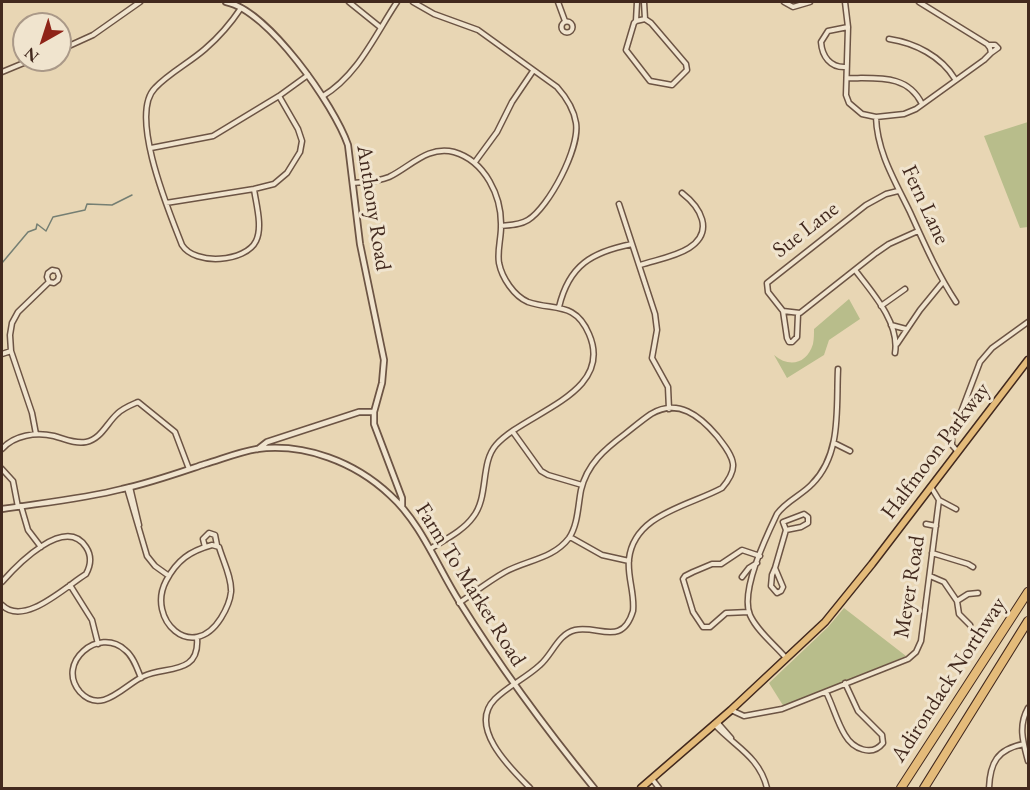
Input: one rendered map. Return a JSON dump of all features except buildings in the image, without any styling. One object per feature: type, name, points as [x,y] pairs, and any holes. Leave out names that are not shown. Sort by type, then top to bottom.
[{"type":"highway","points":[[1008,623],[1029,585]]},
{"type":"highway","name":"Adirondack Northway","points":[[901,789],[1029,592]]},
{"type":"highway","name":"Adirondack Northway","points":[[924,789],[1029,621]]},
{"type":"main road","name":"Halfmoon Parkway","points":[[641,789],[731,710],[831,615],[1029,360]]},
{"type":"street","points":[[72,45],[93,35],[140,2]]},
{"type":"street","points":[[226,2],[243,4]]},
{"type":"street","points":[[350,2],[380,27]]},
{"type":"street","points":[[323,96],[345,81],[397,2]]},
{"type":"street","points":[[413,2],[434,14],[478,30],[552,83],[564,95],[572,110],[576,123],[575,141],[569,160],[559,179],[534,215],[519,224],[501,225]]},
{"type":"street","points":[[558,2],[565,21]]},
{"type":"street","points":[[636,21],[645,19],[651,23],[686,64],[687,70],[672,85],[650,81],[629,55],[626,46],[636,21],[637,2]]},
{"type":"street","points":[[644,2],[645,19]]},
{"type":"street","points":[[784,2],[792,9],[810,2]]},
{"type":"street","points":[[845,2],[848,10],[846,95],[849,103],[862,114],[876,117],[904,114],[922,104],[991,54],[988,45],[919,2]]},
{"type":"street","points":[[243,4],[215,40],[150,93],[145,111],[153,165],[184,249],[193,256],[207,260],[244,253],[254,246],[259,232],[254,189]]},
{"type":"street","name":"Anthony Road","points":[[243,4],[308,75],[323,96],[345,138],[350,157],[360,244],[384,360],[382,383],[374,412],[374,424],[402,498],[402,507]]},
{"type":"street","points":[[846,67],[836,66],[828,60],[824,56],[820,42],[828,31],[848,27]]},
{"type":"street","points":[[889,39],[915,45],[939,61],[956,79]]},
{"type":"street","points":[[475,162],[497,132],[515,96],[533,70]]},
{"type":"street","points":[[151,148],[213,136],[279,96],[308,75]]},
{"type":"street","points":[[847,78],[879,79],[906,84],[918,96],[922,104]]},
{"type":"street","points":[[166,202],[254,189],[274,183],[287,174],[302,145],[298,129],[279,96]]},
{"type":"street","name":"Fern Lane","points":[[876,117],[879,143],[898,191],[943,282],[956,302]]},
{"type":"street","points":[[353,183],[376,182],[388,178],[424,156],[441,150],[463,155],[475,162],[487,176],[492,188],[501,225],[499,261],[509,285],[528,302],[559,307],[578,318],[589,334],[593,353],[591,368],[584,381],[573,392],[498,442],[491,452],[480,504],[475,515],[465,526],[429,549]]},
{"type":"street","name":"Sue Lane","points":[[783,311],[766,288],[769,281],[866,205],[886,194],[898,191]]},
{"type":"street","points":[[640,265],[690,247],[701,234],[703,221],[700,212],[696,205],[682,193]]},
{"type":"street","points":[[619,204],[657,322],[652,358],[668,387],[669,409]]},
{"type":"street","points":[[798,314],[797,337],[789,342],[783,311],[798,314],[889,244],[918,231]]},
{"type":"street","points":[[559,307],[567,282],[579,266],[598,254],[632,244]]},
{"type":"street","points":[[855,270],[881,306],[897,345]]},
{"type":"street","points":[[36,434],[32,413],[11,351],[10,336],[15,318],[21,308],[49,282]]},
{"type":"street","points":[[895,353],[906,329],[943,282]]},
{"type":"street","points":[[881,306],[905,289]]},
{"type":"street","points":[[958,452],[952,445],[952,436],[975,370],[991,349],[1029,322]]},
{"type":"street","points":[[891,326],[906,329]]},
{"type":"street","points":[[2,354],[11,351]]},
{"type":"street","points":[[787,658],[755,623],[749,612],[747,596],[757,563],[779,510],[810,487],[829,462],[834,443],[838,369]]},
{"type":"street","points":[[2,449],[14,440],[36,434],[77,443],[91,441],[100,435],[119,412],[139,402],[175,432],[189,469]]},
{"type":"street","points":[[459,603],[507,571],[556,551],[570,537],[582,485],[593,462],[648,416],[669,409],[687,410],[704,421],[729,452],[733,470],[722,488],[661,515],[647,525],[633,543],[629,561],[634,606],[631,618],[624,627],[620,631],[610,633],[576,630],[570,633],[556,645],[542,664],[513,684],[491,704],[486,715],[490,737],[500,757],[530,789]]},
{"type":"street","points":[[257,449],[267,442],[354,413],[374,412]]},
{"type":"street","points":[[513,432],[541,471],[582,485]]},
{"type":"street","points":[[834,443],[850,451]]},
{"type":"street","name":"Farm To Market Road","points":[[2,509],[128,488],[257,449],[298,450],[336,459],[368,477],[402,507],[459,603],[513,684],[594,789]]},
{"type":"street","points":[[2,469],[13,481],[28,530],[41,547]]},
{"type":"street","points":[[931,487],[939,500],[956,509]]},
{"type":"street","points":[[128,488],[147,556],[155,566],[169,576]]},
{"type":"street","name":"Meyer Road","points":[[731,710],[742,716],[782,709],[908,659],[916,652],[921,641],[939,500]]},
{"type":"street","points":[[775,568],[783,587],[777,593],[771,586],[772,575],[786,530],[783,522],[804,514],[808,518],[808,523],[804,526],[786,530]]},
{"type":"street","points":[[926,524],[936,526]]},
{"type":"street","points":[[205,547],[203,539],[209,533],[215,535],[230,584],[230,600],[213,629],[197,638],[189,638],[178,633],[168,622],[160,595],[169,576],[184,556],[205,547],[217,545]]},
{"type":"street","points":[[2,582],[30,555],[62,536],[76,537],[87,548],[91,561],[86,574],[39,606],[20,612],[8,611],[2,605]]},
{"type":"street","points":[[570,537],[602,555],[629,561]]},
{"type":"street","points":[[749,612],[726,613],[710,627],[703,627],[693,612],[683,579],[684,576],[712,564],[721,564],[742,550],[760,556]]},
{"type":"street","points":[[932,553],[973,567]]},
{"type":"street","points":[[742,577],[748,568],[757,563]]},
{"type":"street","points":[[930,576],[944,582],[957,602],[959,614],[970,625]]},
{"type":"street","points":[[70,585],[92,620],[98,644]]},
{"type":"street","points":[[957,602],[968,594],[978,593]]},
{"type":"street","points":[[141,678],[128,652],[110,642],[84,649],[74,663],[72,673],[74,682],[87,697],[103,701],[110,699],[141,678],[180,668],[186,664],[196,650],[197,638]]},
{"type":"street","points":[[826,692],[846,737],[864,751],[876,750],[883,743],[882,735],[858,711],[845,683]]},
{"type":"street","points":[[1029,708],[1022,727],[1029,761]]},
{"type":"street","points":[[716,723],[724,735],[749,755],[763,773],[767,789]]},
{"type":"street","points":[[988,789],[991,770],[998,757],[1008,748],[1024,744]]},
{"type":"street","points":[[652,778],[659,789]]},
{"type":"green space","points":[[1028,122],[1028,227],[1020,228],[984,136]]},
{"type":"green space","points":[[849,299],[860,319],[829,340],[824,355],[787,378],[774,355],[791,363],[802,360],[813,344],[814,329]]},
{"type":"green space","points":[[844,608],[906,656],[784,707],[769,683],[828,627]]},
{"type":"waterway","points":[[2,263],[28,232],[36,229],[37,224],[46,231],[53,217],[85,210],[87,204],[112,205],[132,195]]}]
